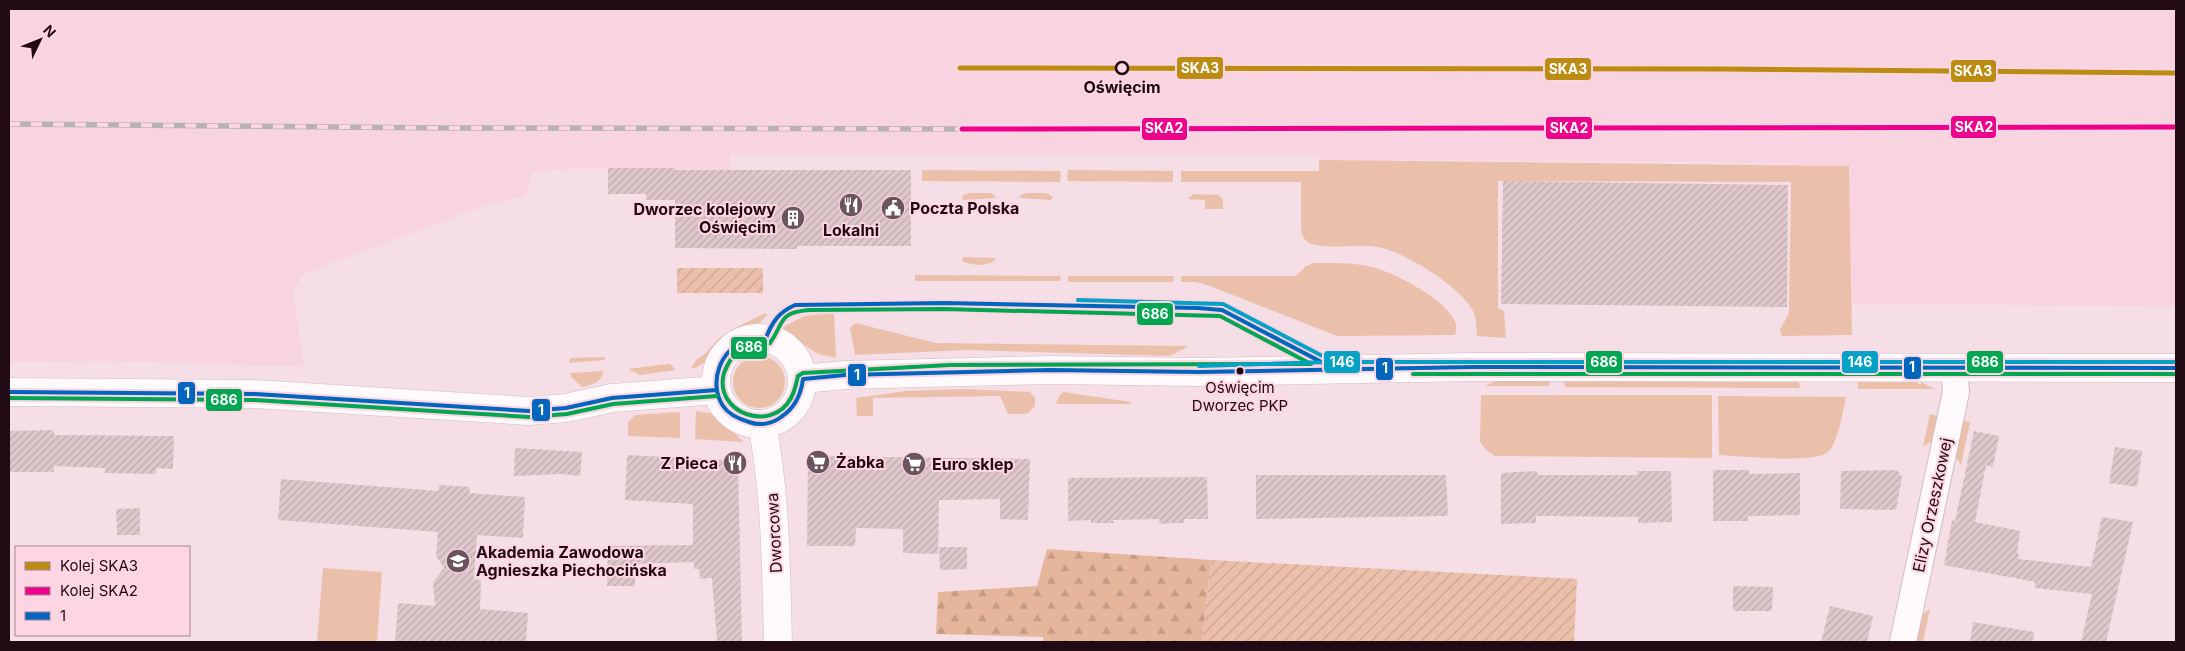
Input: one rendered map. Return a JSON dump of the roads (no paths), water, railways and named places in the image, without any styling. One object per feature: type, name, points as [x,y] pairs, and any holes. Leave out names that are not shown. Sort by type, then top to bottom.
[{"type":"street","points":[[754,338],[772,340],[787,348],[795,357],[803,378],[799,399],[790,412],[777,421],[762,424],[738,419],[728,411],[721,401],[717,390],[716,378],[724,356],[732,347],[754,338]]},
{"type":"street","points":[[803,378],[845,375],[1050,370],[1199,372],[1465,367],[2176,368]]},
{"type":"street","name":"Elizy Orzeszkowej","points":[[1902,642],[1956,392],[1954,368]]},
{"type":"street","points":[[9,392],[255,394],[530,411],[566,408],[612,398],[717,390]]},
{"type":"street","name":"Dworcowa","points":[[762,424],[770,464],[776,544],[778,642]]},
{"type":"railway","points":[[9,124],[446,128],[962,129]]},
{"type":"rail line","name":"SKA3","points":[[960,68],[1721,69],[2176,73]]},
{"type":"rail line","name":"SKA2","points":[[962,129],[2176,127]]},
{"type":"place","name":"Oświęcim","points":[[1122,68]]},
{"type":"place","name":"Lokalni","points":[[851,205]]},
{"type":"place","name":"Poczta Polska","points":[[893,208]]},
{"type":"place","name":"Dworzec kolejowy Oświęcim","points":[[793,218]]},
{"type":"place","name":"Oświęcim Dworzec PKP","points":[[1240,371]]},
{"type":"place","name":"Żabka","points":[[818,462]]},
{"type":"place","name":"Z Pieca","points":[[735,463]]},
{"type":"place","name":"Euro sklep","points":[[914,464]]},
{"type":"place","name":"Akademia Zawodowa Agnieszka Piechocińska","points":[[458,561]]}]
